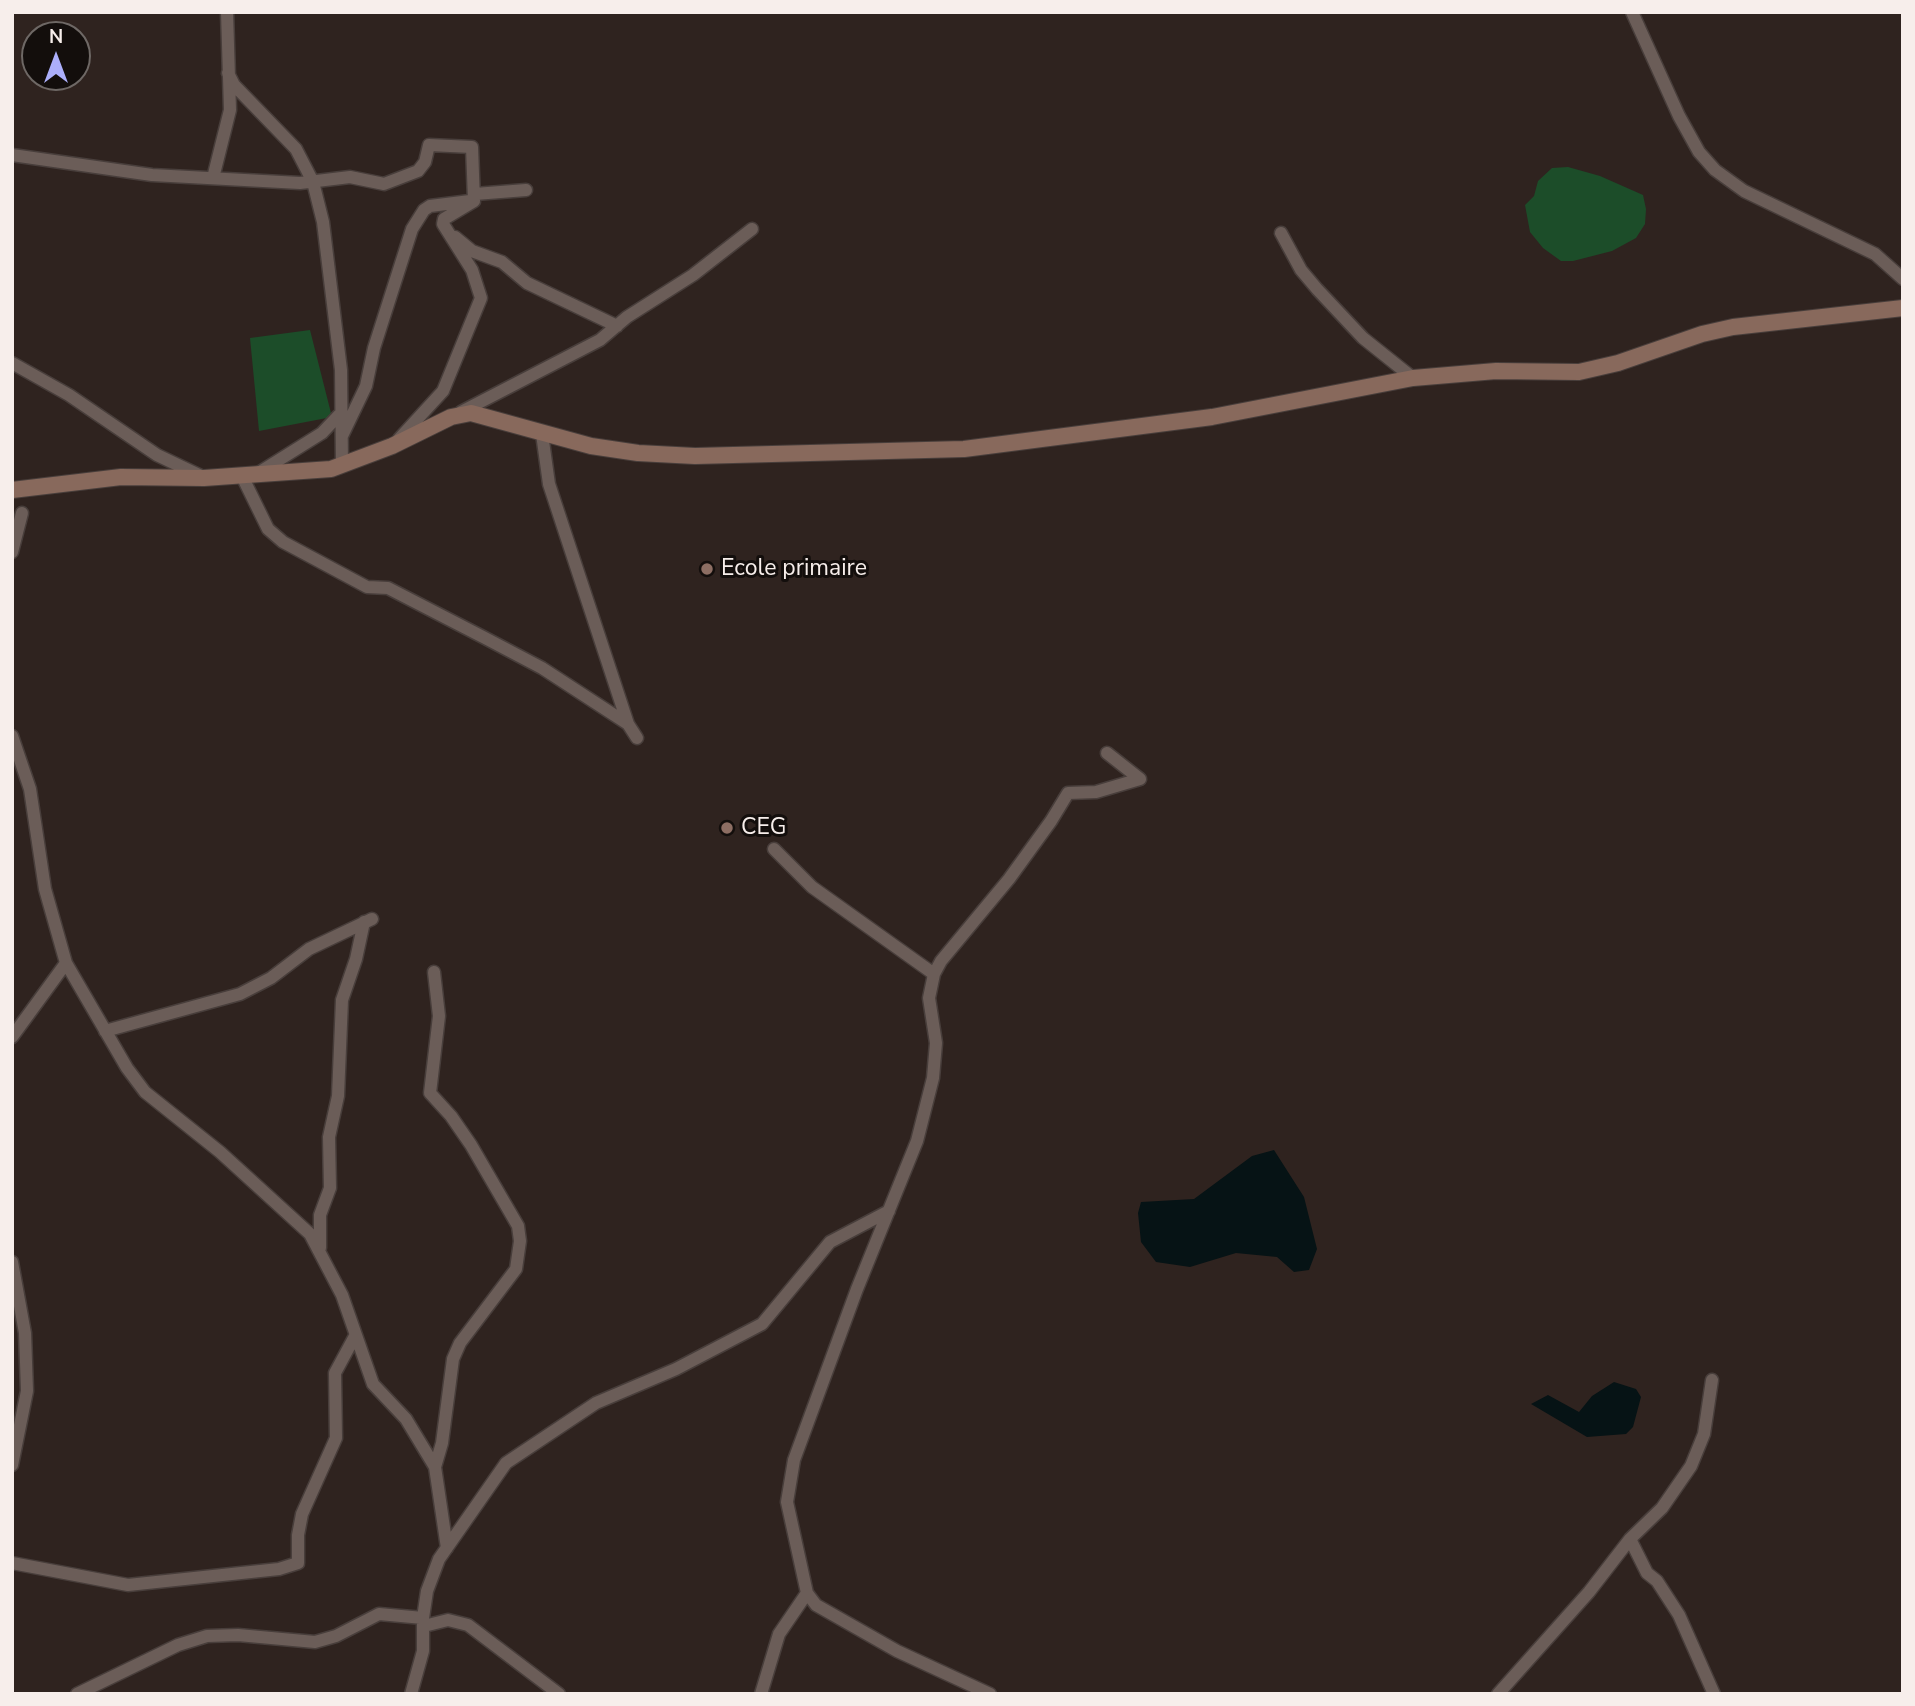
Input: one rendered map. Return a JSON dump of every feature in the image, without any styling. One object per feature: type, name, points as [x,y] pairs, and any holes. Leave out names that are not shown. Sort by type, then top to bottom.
[{"type":"street","points":[[213,178],[230,110],[227,12]]},
{"type":"street","points":[[1632,12],[1679,116],[1694,144],[1714,170],[1744,191],[1875,254],[1903,279]]},
{"type":"street","points":[[228,73],[241,93],[296,149],[313,181],[323,222],[341,370],[339,415],[342,465]]},
{"type":"street","points":[[12,155],[152,175],[313,181],[336,177],[384,184],[409,177],[422,167],[429,145],[468,147],[474,154],[475,197]]},
{"type":"street","points":[[341,440],[366,386],[374,348],[412,229],[430,206],[526,190]]},
{"type":"street","points":[[392,446],[443,391],[481,298],[472,270],[446,230],[444,219],[475,197]]},
{"type":"street","points":[[12,490],[121,477],[204,478],[313,472],[342,465],[392,446],[600,340],[693,275],[752,229]]},
{"type":"street","points":[[446,230],[472,251],[502,262],[527,283],[617,326]]},
{"type":"street","points":[[1281,233],[1301,270],[1317,289],[1363,338],[1413,378]]},
{"type":"street","points":[[451,417],[471,412],[483,414],[542,434],[638,453],[695,456],[964,449],[1212,417],[1413,378],[1496,371],[1578,372],[1618,363],[1702,334],[1733,327],[1903,308]]},
{"type":"street","points":[[12,363],[69,395],[157,455],[204,478]]},
{"type":"street","points":[[248,476],[322,433],[339,415]]},
{"type":"street","points":[[542,434],[549,484],[628,724],[637,738]]},
{"type":"street","points":[[248,476],[268,529],[283,542],[367,587],[388,588],[542,668],[628,724]]},
{"type":"street","points":[[12,552],[22,513]]},
{"type":"street","points":[[12,736],[30,789],[45,889],[66,963],[105,1031],[145,1092],[220,1152],[310,1234],[342,1295],[373,1384],[406,1419],[435,1467],[447,1548]]},
{"type":"street","points":[[990,1694],[897,1651],[827,1613],[807,1593],[787,1502],[794,1460],[917,1142],[933,1078],[936,1043],[929,998],[934,974],[941,961],[1009,879],[1068,793],[1096,792],[1140,779],[1107,753]]},
{"type":"street","points":[[774,849],[812,887],[934,974]]},
{"type":"street","points":[[105,1031],[240,994],[271,978],[309,949],[368,920],[341,1006],[338,1096],[328,1137],[331,1180],[320,1215],[320,1254]]},
{"type":"street","points":[[12,1037],[66,963]]},
{"type":"street","points":[[434,972],[439,1016],[430,1093],[451,1116],[471,1145],[518,1226],[520,1241],[516,1269],[460,1343],[453,1359],[442,1443],[435,1467]]},
{"type":"street","points":[[411,1694],[423,1651],[431,1576],[447,1548],[506,1463],[596,1403],[676,1369],[762,1324],[830,1242],[889,1211]]},
{"type":"street","points":[[12,1262],[24,1334],[27,1383],[12,1465]]},
{"type":"street","points":[[12,1563],[128,1585],[296,1565],[300,1561],[298,1535],[302,1514],[336,1438],[335,1373],[355,1336]]},
{"type":"street","points":[[1498,1694],[1589,1592],[1630,1539],[1662,1508],[1691,1466],[1704,1434],[1712,1380]]},
{"type":"street","points":[[1630,1539],[1647,1573],[1657,1581],[1679,1615],[1714,1694]]},
{"type":"street","points":[[761,1694],[779,1634],[807,1593]]},
{"type":"street","points":[[77,1694],[178,1645],[207,1636],[238,1635],[315,1642],[336,1636],[373,1615],[424,1622],[448,1620],[468,1625],[559,1694]]},
{"type":"green space","points":[[1568,167],[1600,176],[1643,195],[1645,224],[1636,238],[1612,251],[1573,261],[1561,261],[1543,248],[1530,232],[1525,205],[1534,196],[1538,181],[1552,168]]},
{"type":"green space","points":[[310,330],[332,417],[259,431],[250,338]]},
{"type":"shaded area","points":[[1274,1150],[1304,1197],[1317,1249],[1309,1270],[1294,1272],[1277,1257],[1236,1253],[1190,1267],[1156,1262],[1141,1242],[1138,1213],[1141,1202],[1194,1199],[1252,1156]]},
{"type":"shaded area","points":[[1614,1382],[1636,1389],[1641,1397],[1633,1427],[1626,1434],[1587,1437],[1531,1404],[1548,1395],[1579,1412],[1592,1396]]},
{"type":"place","name":"Ecole primaire","points":[[707,569]]},
{"type":"place","name":"CEG","points":[[727,828]]}]
